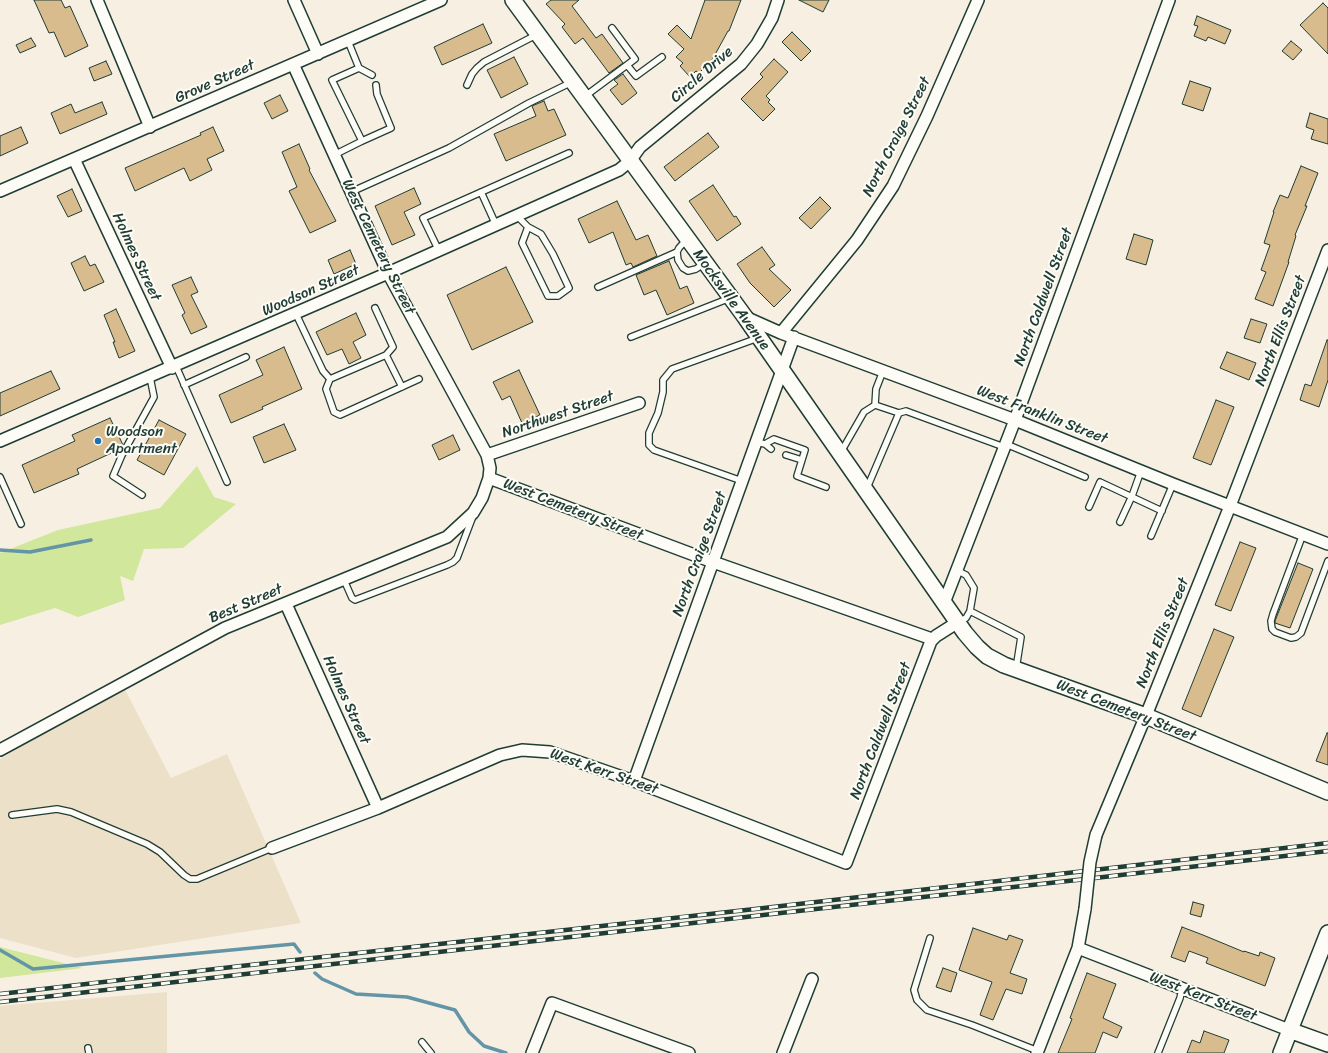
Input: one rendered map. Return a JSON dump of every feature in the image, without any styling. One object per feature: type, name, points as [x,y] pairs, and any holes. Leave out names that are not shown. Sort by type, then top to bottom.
[{"type":"street","points":[[97,0],[150,126]]},
{"type":"street","points":[[294,0],[318,54]]},
{"type":"street","name":"Grove Street","points":[[0,191],[441,0]]},
{"type":"street","name":"Mocksville Avenue","points":[[513,0],[745,317],[944,603]]},
{"type":"street","name":"Circle Drive","points":[[630,161],[640,147],[741,64],[757,44],[772,18],[778,0]]},
{"type":"street","name":"North Craige Street","points":[[781,333],[857,240],[893,186],[928,116],[978,0]]},
{"type":"street","name":"North Caldwell Street","points":[[944,603],[1015,420],[1169,0]]},
{"type":"street","name":"West Cemetery Street","points":[[293,64],[388,273],[487,455],[490,468],[489,478],[713,562],[932,639]]},
{"type":"street","name":"Holmes Street","points":[[74,158],[174,367]]},
{"type":"street","name":"Woodson Street","points":[[0,441],[439,251],[619,170],[630,161]]},
{"type":"street","name":"North Ellis Street","points":[[1038,1052],[1078,948],[1085,909],[1090,862],[1096,835],[1146,716],[1230,506],[1328,250]]},
{"type":"street","name":"West Franklin Street","points":[[745,317],[794,338],[1015,420],[1173,484],[1328,544]]},
{"type":"street","name":"North Craige Street","points":[[634,781],[742,481],[761,443],[782,371],[794,338]]},
{"type":"street","name":"Northwest Street","points":[[487,455],[639,403]]},
{"type":"street","name":"Best Street","points":[[0,750],[225,628],[447,537],[465,521],[475,509],[482,498],[489,478]]},
{"type":"street","name":"West Cemetery Street","points":[[944,603],[973,643],[981,651],[995,660],[1146,716],[1328,792]]},
{"type":"street","name":"Holmes Street","points":[[286,604],[378,808]]},
{"type":"street","points":[[932,639],[958,622]]},
{"type":"street","name":"North Caldwell Street","points":[[846,863],[932,639]]},
{"type":"street","name":"West Kerr Street","points":[[272,848],[378,808],[500,755],[522,750],[550,752],[634,781],[846,863]]},
{"type":"street","points":[[1281,1053],[1328,933]]},
{"type":"street","name":"West Kerr Street","points":[[1078,948],[1328,1044]]},
{"type":"street","points":[[783,1053],[812,979]]},
{"type":"street","points":[[532,1053],[552,1002],[689,1053]]},
{"type":"lane","points":[[584,97],[635,59],[612,28]]},
{"type":"lane","points":[[467,85],[476,68],[484,62],[538,34]]},
{"type":"lane","points":[[348,41],[359,68],[372,75]]},
{"type":"lane","points":[[628,65],[636,76],[662,57]]},
{"type":"lane","points":[[359,68],[332,80],[362,141]]},
{"type":"lane","points":[[351,192],[449,148],[529,102],[573,82]]},
{"type":"lane","points":[[334,154],[391,128],[377,94],[376,85]]},
{"type":"lane","points":[[439,251],[423,218],[569,153]]},
{"type":"lane","points":[[481,192],[496,225]]},
{"type":"lane","points":[[517,216],[528,227],[541,234],[566,282],[569,288],[558,296],[548,296],[522,243],[528,227]]},
{"type":"lane","points":[[598,287],[677,252],[687,239]]},
{"type":"lane","points":[[677,252],[678,260],[683,268],[688,271],[696,269],[705,263]]},
{"type":"lane","points":[[631,337],[730,297]]},
{"type":"lane","points":[[375,308],[393,347],[386,355],[330,379],[326,389],[334,412],[340,415],[419,379]]},
{"type":"lane","points":[[296,314],[323,371],[330,379]]},
{"type":"lane","points":[[742,481],[654,450],[649,445],[649,433],[658,413],[663,392],[663,380],[672,369],[759,338]]},
{"type":"lane","points":[[386,355],[402,387]]},
{"type":"lane","points":[[184,385],[246,357]]},
{"type":"lane","points":[[174,367],[184,385],[227,482]]},
{"type":"lane","points":[[875,404],[876,389],[883,371]]},
{"type":"lane","points":[[142,494],[114,476],[122,455],[154,396],[150,377]]},
{"type":"lane","points":[[875,404],[899,413],[906,411],[1005,446],[1085,478]]},
{"type":"lane","points":[[840,454],[864,412],[875,404]]},
{"type":"lane","points":[[866,491],[899,413]]},
{"type":"lane","points":[[761,443],[774,439],[805,450],[797,476],[826,487]]},
{"type":"lane","points":[[761,443],[771,449]]},
{"type":"lane","points":[[786,455],[802,460]]},
{"type":"lane","points":[[1120,522],[1132,496],[1141,470]]},
{"type":"lane","points":[[0,477],[21,524]]},
{"type":"lane","points":[[1089,506],[1100,482],[1162,511]]},
{"type":"lane","points":[[1151,536],[1173,484]]},
{"type":"lane","points":[[344,580],[352,598],[355,600],[453,562],[458,558],[475,509]]},
{"type":"lane","points":[[1303,534],[1273,614],[1271,621],[1272,629],[1275,632],[1291,638],[1296,637],[1301,633],[1328,561]]},
{"type":"lane","points":[[958,570],[966,575],[974,588],[970,611],[966,618],[958,622]]},
{"type":"lane","points":[[970,611],[1021,637],[1016,669]]},
{"type":"lane","points":[[12,815],[57,808],[71,812],[147,844],[160,852],[190,879],[197,879],[272,848]]},
{"type":"lane","points":[[930,938],[914,990],[917,1000],[927,1010],[1038,1052]]},
{"type":"lane","points":[[1158,1053],[1180,998],[1182,989]]},
{"type":"lane","points":[[422,1042],[431,1053]]},
{"type":"shaded area","points":[[123,686],[171,778],[227,754],[301,923],[76,958],[0,938],[0,759]]},
{"type":"shaded area","points":[[167,992],[167,1053],[0,1053],[0,1006]]},
{"type":"green space","points":[[197,466],[214,497],[236,504],[183,548],[144,549],[133,581],[120,576],[125,600],[78,617],[55,608],[0,625],[0,553],[58,530],[160,508]]},
{"type":"green space","points":[[0,947],[83,968],[0,978]]},
{"type":"building","points":[[34,0],[61,0],[65,8],[70,6],[88,46],[65,57],[54,32],[49,33]]},
{"type":"building","points":[[551,0],[579,0],[572,6],[596,38],[602,34],[623,63],[609,73],[583,38],[575,44],[562,27],[565,24],[546,4]]},
{"type":"building","points":[[705,0],[741,0],[729,31],[712,60],[699,73],[696,71],[690,77],[680,66],[683,63],[676,57],[684,49],[668,34],[677,25],[691,39]]},
{"type":"building","points":[[799,0],[829,0],[823,12]]},
{"type":"building","points":[[1323,3],[1328,8],[1328,54],[1300,25]]},
{"type":"building","points":[[1197,16],[1231,30],[1225,44],[1208,37],[1206,41],[1194,36],[1198,26],[1194,25]]},
{"type":"building","points":[[483,24],[492,43],[442,65],[434,47]]},
{"type":"building","points":[[792,32],[811,51],[801,61],[782,42]]},
{"type":"building","points":[[31,38],[36,46],[20,53],[16,45]]},
{"type":"building","points":[[1291,41],[1302,50],[1293,60],[1282,51]]},
{"type":"building","points":[[514,57],[528,84],[501,98],[487,70]]},
{"type":"building","points":[[774,59],[788,72],[766,96],[770,100],[768,102],[775,109],[763,121],[741,99],[763,77],[760,74]]},
{"type":"building","points":[[106,61],[112,74],[94,81],[89,68]]},
{"type":"building","points":[[623,74],[637,93],[622,105],[610,90],[618,84],[614,80]]},
{"type":"building","points":[[1190,81],[1211,88],[1203,111],[1182,104]]},
{"type":"building","points":[[280,95],[288,111],[272,119],[264,103]]},
{"type":"building","points":[[544,101],[548,111],[554,109],[566,135],[506,161],[494,134],[536,116],[532,106]]},
{"type":"building","points":[[102,102],[107,114],[60,134],[51,113],[71,104],[75,113]]},
{"type":"building","points":[[1310,113],[1328,119],[1328,144],[1311,139],[1314,130],[1306,127]]},
{"type":"building","points":[[21,127],[28,143],[0,156],[0,136]]},
{"type":"building","points":[[213,127],[224,151],[207,159],[212,170],[190,181],[184,168],[135,191],[125,168],[201,135],[200,133]]},
{"type":"building","points":[[708,133],[719,147],[675,181],[664,167]]},
{"type":"building","points":[[299,144],[310,169],[309,170],[336,221],[310,233],[289,191],[297,187],[282,152]]},
{"type":"building","points":[[1301,166],[1318,173],[1295,235],[1289,262],[1273,306],[1255,299],[1266,272],[1261,270],[1270,245],[1264,243],[1273,212],[1280,195],[1288,198]]},
{"type":"building","points":[[713,185],[734,217],[736,216],[741,224],[717,241],[689,201]]},
{"type":"building","points":[[414,188],[421,204],[404,212],[415,235],[392,245],[375,206]]},
{"type":"building","points":[[72,189],[82,211],[68,217],[57,196]]},
{"type":"building","points":[[820,197],[831,208],[811,229],[799,218]]},
{"type":"building","points":[[617,201],[636,240],[648,235],[657,256],[633,267],[631,263],[626,265],[613,232],[589,243],[578,219]]},
{"type":"building","points":[[1134,234],[1153,240],[1146,265],[1126,259]]},
{"type":"building","points":[[762,247],[775,265],[769,269],[791,290],[774,307],[750,283],[737,264]]},
{"type":"building","points":[[350,250],[356,264],[334,274],[328,260]]},
{"type":"building","points":[[85,256],[90,266],[95,264],[104,282],[84,291],[71,263]]},
{"type":"building","points":[[669,261],[680,289],[687,286],[694,303],[667,315],[656,290],[644,295],[636,275]]},
{"type":"building","points":[[506,267],[533,322],[472,350],[447,295]]},
{"type":"building","points":[[191,277],[198,292],[191,295],[207,327],[191,334],[182,315],[185,313],[172,285]]},
{"type":"building","points":[[116,309],[135,351],[119,358],[113,342],[115,342],[104,315]]},
{"type":"building","points":[[356,313],[366,335],[353,342],[361,358],[349,364],[342,349],[327,355],[316,332]]},
{"type":"building","points":[[1251,319],[1267,324],[1260,343],[1244,338]]},
{"type":"building","points":[[1327,340],[1328,380],[1319,407],[1300,400],[1305,384],[1311,386]]},
{"type":"building","points":[[284,347],[302,389],[231,423],[219,395],[263,375],[256,360]]},
{"type":"building","points":[[1227,352],[1256,363],[1249,380],[1220,368]]},
{"type":"building","points":[[519,370],[540,415],[522,423],[510,396],[502,400],[493,382]]},
{"type":"building","points":[[51,371],[60,389],[0,416],[0,393]]},
{"type":"building","points":[[1216,400],[1234,407],[1211,465],[1193,458]]},
{"type":"building","points":[[110,418],[123,445],[120,449],[77,469],[79,474],[34,493],[22,465],[75,441],[72,435]]},
{"type":"building","points":[[159,420],[186,434],[164,475],[137,460]]},
{"type":"building","points":[[284,424],[296,450],[264,463],[253,437]]},
{"type":"building","points":[[453,435],[460,450],[439,460],[432,445]]},
{"type":"building","points":[[1240,542],[1256,548],[1231,611],[1215,605]]},
{"type":"building","points":[[1298,563],[1313,569],[1290,628],[1275,623],[1275,621]]},
{"type":"building","points":[[1214,629],[1234,637],[1201,717],[1182,709]]},
{"type":"building","points":[[1328,733],[1328,765],[1316,761]]},
{"type":"building","points":[[1193,902],[1204,905],[1201,917],[1190,914]]},
{"type":"building","points":[[1182,927],[1244,952],[1259,956],[1260,952],[1275,958],[1265,986],[1206,963],[1208,958],[1189,951],[1185,962],[1171,957]]},
{"type":"building","points":[[973,928],[1007,940],[1009,935],[1023,940],[1010,973],[1027,979],[1022,994],[1006,989],[993,1020],[980,1015],[992,982],[959,970]]},
{"type":"building","points":[[943,968],[957,973],[951,992],[936,987]]},
{"type":"building","points":[[1087,973],[1116,984],[1103,1018],[1122,1027],[1117,1038],[1103,1032],[1095,1053],[1058,1053],[1072,1019],[1070,1018]]},
{"type":"building","points":[[1204,1031],[1229,1040],[1224,1053],[1187,1053],[1192,1040],[1200,1043]]},
{"type":"waterway","points":[[0,550],[30,552],[91,540]]},
{"type":"waterway","points":[[0,950],[33,969],[294,944],[300,952]]},
{"type":"waterway","points":[[315,973],[322,979],[356,994],[407,997],[455,1010],[469,1032],[484,1046],[506,1053]]},
{"type":"railway","points":[[0,994],[1328,843]]},
{"type":"railway","points":[[0,1002],[1328,851]]},
{"type":"place","name":"Woodson Apartment","points":[[98,441]]}]
